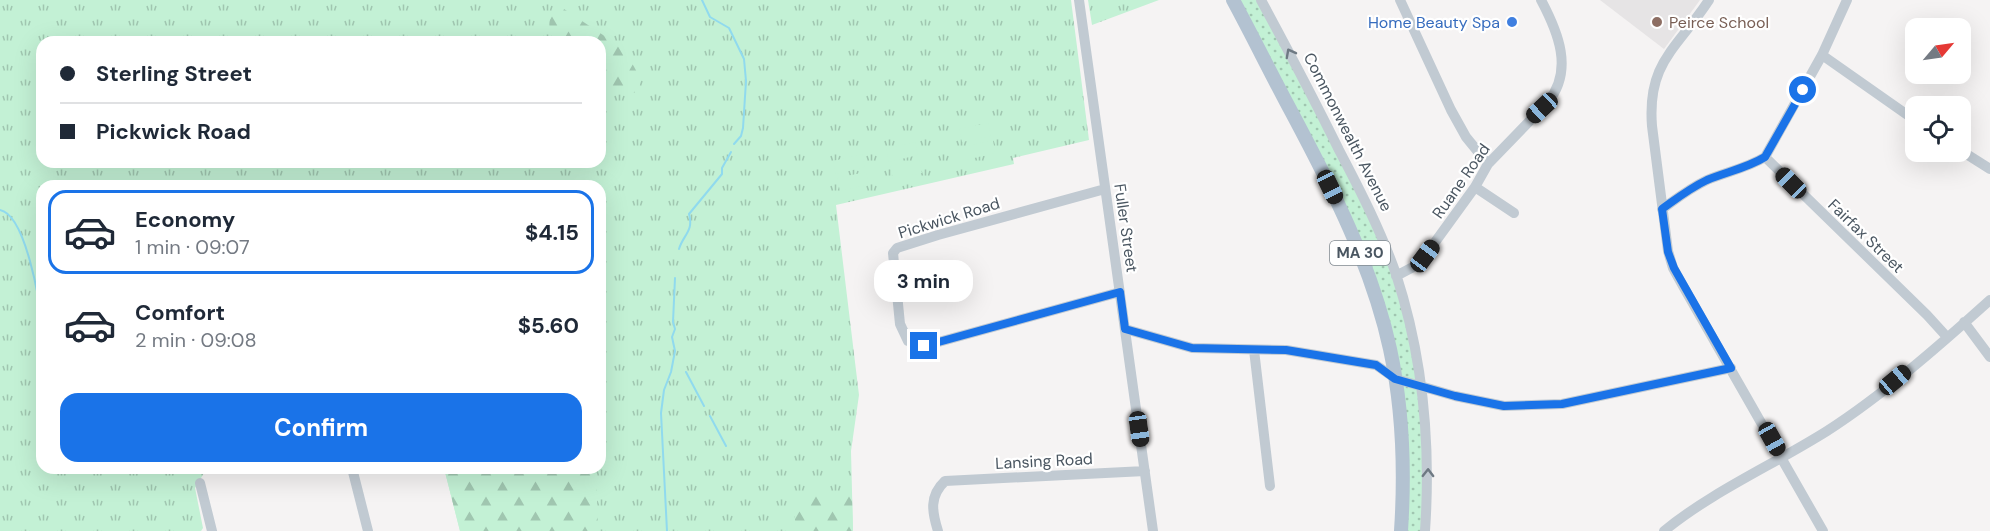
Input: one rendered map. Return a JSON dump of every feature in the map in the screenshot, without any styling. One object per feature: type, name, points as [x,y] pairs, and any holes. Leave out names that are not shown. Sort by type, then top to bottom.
[{"type":"main road","name":"MA 30","points":[[1233,0],[1313,152],[1350,230],[1377,300],[1390,349],[1403,454],[1404,488],[1401,531]]},
{"type":"street","name":"Fuller Street","points":[[1079,0],[1153,531]]},
{"type":"street","name":"Commonwealth Avenue","points":[[1261,0],[1369,208],[1396,276],[1422,386],[1429,464],[1425,531]]},
{"type":"street","points":[[1400,0],[1451,110],[1466,136],[1488,164]]},
{"type":"street","name":"Ruane Road","points":[[1396,276],[1415,266],[1425,256],[1475,187],[1488,164],[1548,102],[1558,83],[1562,69],[1561,47],[1541,0]]},
{"type":"street","points":[[1709,0],[1662,63],[1654,84],[1651,110],[1668,252],[1674,268],[1823,531]]},
{"type":"street","points":[[1662,209],[1701,183],[1765,157],[1822,55],[1847,0]]},
{"type":"street","points":[[1822,55],[1905,113]]},
{"type":"street","name":"Fairfax Street","points":[[1765,157],[1947,337]]},
{"type":"street","points":[[1971,157],[1990,169]]},
{"type":"street","points":[[1475,187],[1514,213]]},
{"type":"street","name":"Pickwick Road","points":[[1105,189],[939,234],[897,248],[893,253],[900,324],[908,341],[924,346],[1120,292]]},
{"type":"street","points":[[1664,531],[1702,505],[1782,459],[1853,414],[1990,300]]},
{"type":"street","points":[[1964,322],[1990,357]]},
{"type":"street","points":[[1125,329],[1192,348],[1307,352],[1376,365],[1395,379],[1478,402],[1504,406],[1562,404],[1731,368]]},
{"type":"street","points":[[1254,350],[1270,486]]},
{"type":"street","name":"Lansing Road","points":[[938,531],[932,514],[932,504],[945,481],[1145,471]]},
{"type":"street","points":[[354,474],[368,531]]},
{"type":"street","points":[[200,483],[211,529]]},
{"type":"shaded area","name":"Peirce School","points":[[1600,0],[1700,0],[1664,49]]},
{"type":"green space","points":[[0,0],[1071,0],[1089,140],[1013,158],[1014,164],[836,205],[859,395],[851,451],[853,531],[460,531],[446,474],[606,474],[606,180],[36,180],[36,474],[203,474],[195,488],[203,528],[201,531],[0,531]]},
{"type":"green space","points":[[1088,0],[1159,0],[1092,25]]},
{"type":"green space","points":[[1233,0],[1261,0],[1385,245],[1422,386],[1425,531],[1401,531],[1403,454],[1377,300]]},
{"type":"green space","points":[[561,7],[604,36],[554,36],[550,30],[550,21],[555,8]]},
{"type":"green space","points":[[606,37],[615,43],[628,58],[636,70],[640,83],[639,90],[625,95],[606,92]]},
{"type":"green space","points":[[988,123],[991,136],[962,142],[959,129]]},
{"type":"green space","points":[[993,140],[995,153],[966,160],[964,147]]},
{"type":"green space","points":[[915,142],[918,155],[889,162],[886,149]]},
{"type":"green space","points":[[862,154],[865,167],[836,174],[833,161]]},
{"type":"green space","points":[[919,160],[922,173],[893,179],[890,166]]},
{"type":"green space","points":[[866,172],[869,184],[840,191],[837,178]]},
{"type":"green space","points":[[446,474],[596,474],[598,531],[460,531]]},
{"type":"green space","points":[[830,491],[846,492],[852,498],[853,531],[797,531],[795,505],[811,495]]},
{"type":"waterway","points":[[702,0],[710,17],[729,28],[744,59],[746,81],[743,128],[741,136],[734,144]]},
{"type":"waterway","points":[[679,249],[689,229],[689,214],[722,174],[722,168],[731,152]]},
{"type":"waterway","points":[[0,210],[9,215],[17,227],[30,261],[36,287]]},
{"type":"waterway","points":[[667,531],[661,413],[664,390],[671,372],[675,351],[672,337],[675,329],[673,322],[675,278]]},
{"type":"waterway","points":[[686,372],[704,406]]},
{"type":"waterway","points":[[710,416],[726,446]]},
{"type":"place","name":"Home Beauty Spa","points":[[1512,22]]},
{"type":"place","name":"Peirce School","points":[[1657,22]]},
{"type":"route","points":[[924,346],[1120,292],[1125,329],[1148,336],[1192,348],[1286,350],[1376,365],[1395,379],[1478,402],[1504,406],[1562,404],[1731,368],[1674,268],[1668,252],[1662,209],[1708,179],[1755,163],[1765,157],[1803,90]]}]
